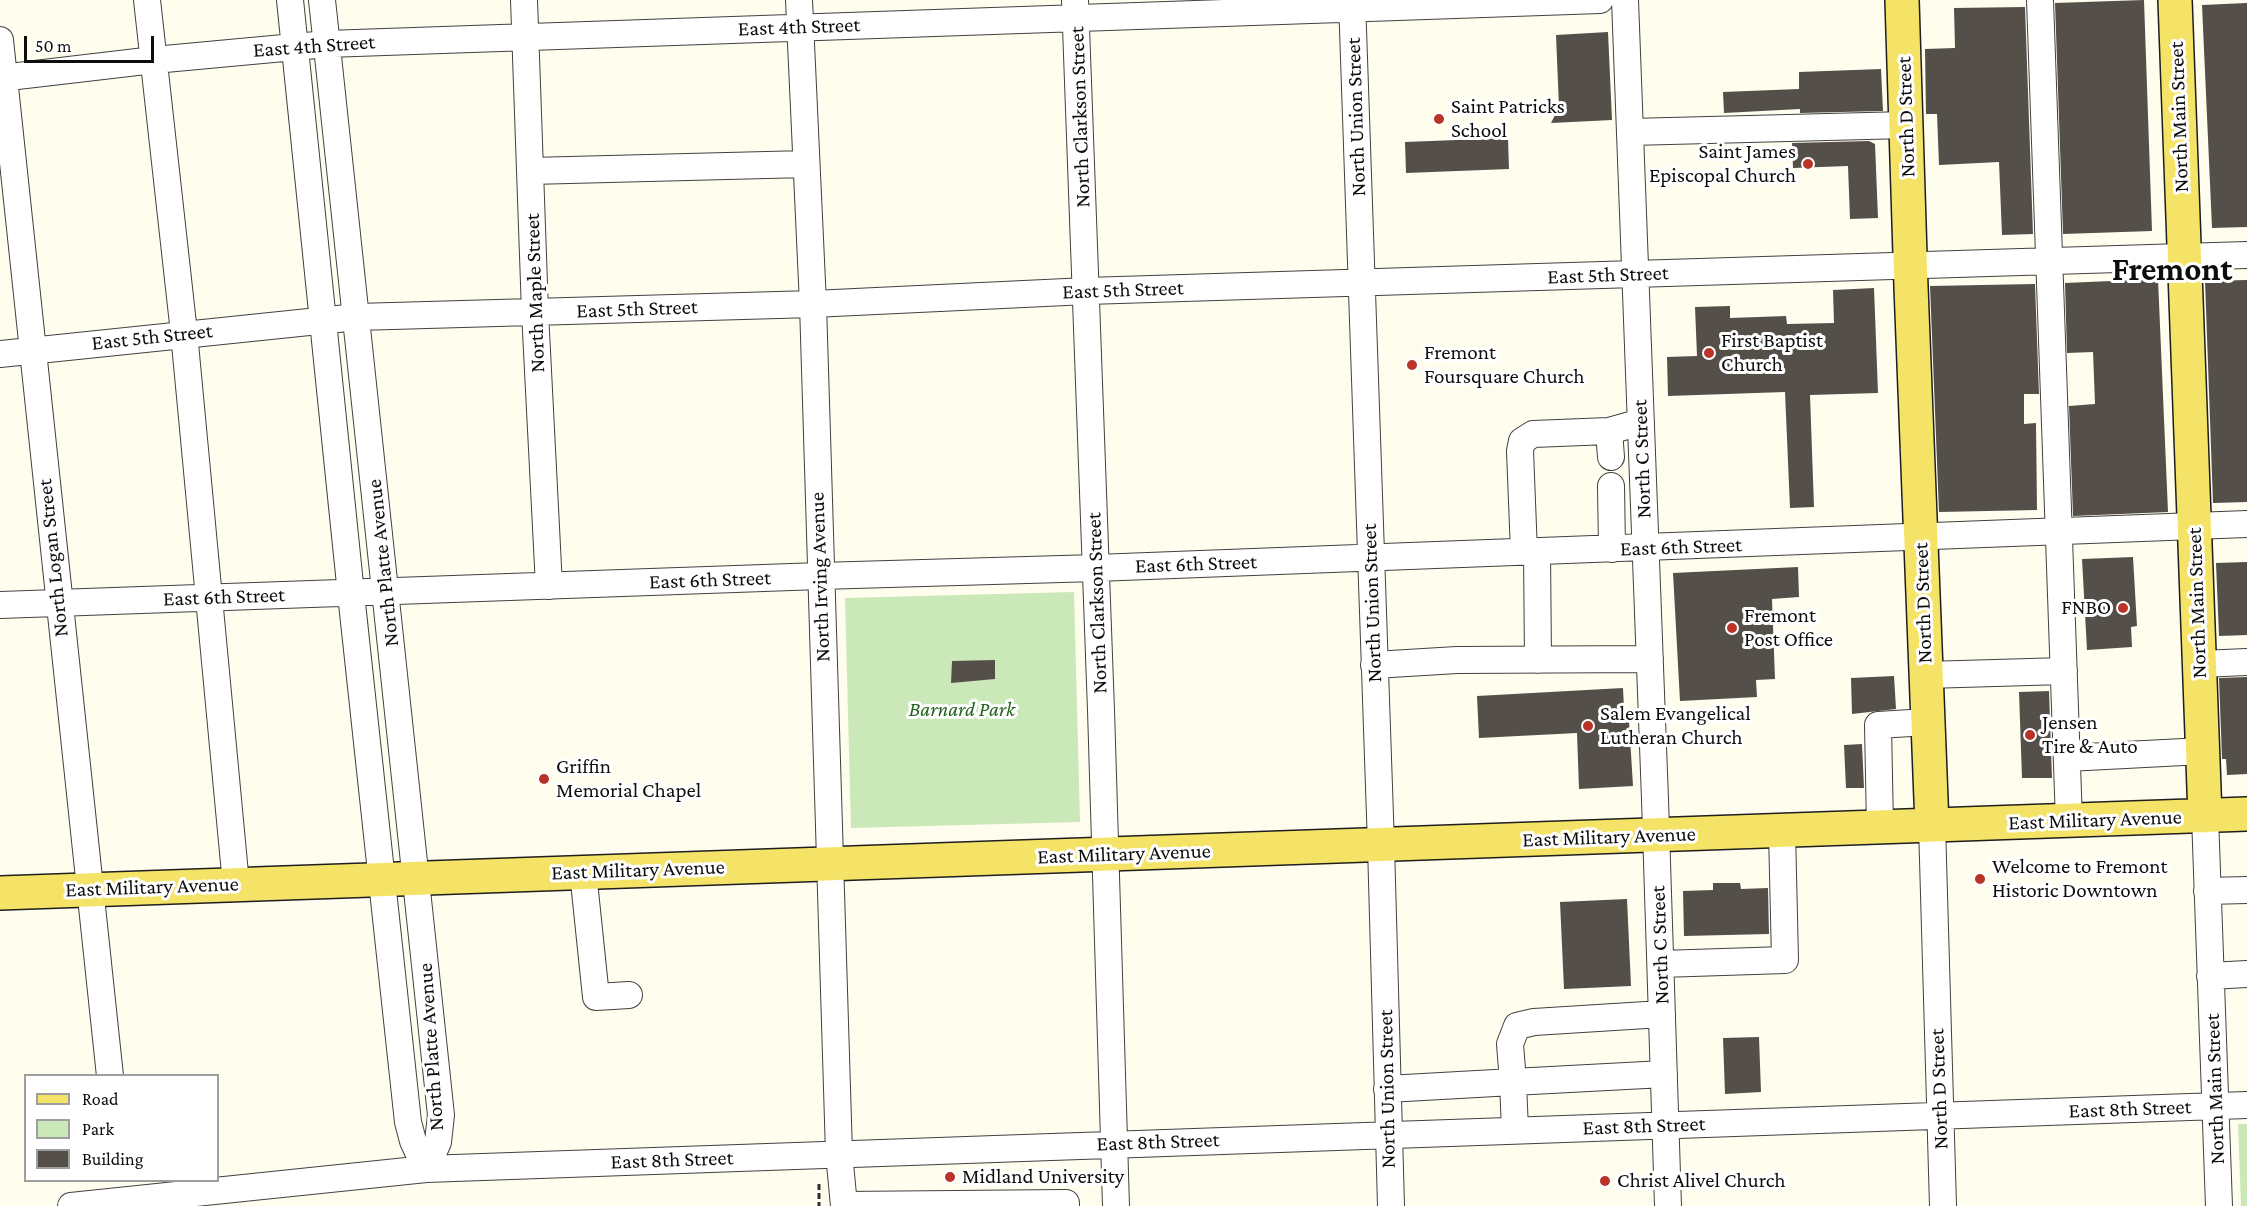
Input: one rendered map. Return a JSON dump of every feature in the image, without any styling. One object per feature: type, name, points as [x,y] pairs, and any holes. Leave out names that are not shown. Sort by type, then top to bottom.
[{"type":"main road","name":"North D Street","points":[[1902,0],[1932,825]]},
{"type":"main road","name":"North Main Street","points":[[2175,0],[2205,816]]},
{"type":"main road","name":"East Military Avenue","points":[[0,893],[2247,814]]},
{"type":"street","points":[[147,0],[184,333],[236,884]]},
{"type":"street","name":"North Platte Avenue","points":[[290,0],[408,1122],[413,1141],[426,1169]]},
{"type":"street","name":"North Platte Avenue","points":[[322,0],[441,1115],[438,1142],[426,1169]]},
{"type":"street","name":"North Maple Street","points":[[524,0],[535,312],[549,586]]},
{"type":"street","name":"North Irving Avenue","points":[[799,0],[813,304],[839,1153],[844,1206]]},
{"type":"street","name":"East 4th Street","points":[[2,78],[154,60],[327,44],[800,27],[1076,8],[1600,0]]},
{"type":"street","name":"North C Street","points":[[1625,0],[1668,1206]]},
{"type":"street","points":[[2040,0],[2069,821]]},
{"type":"street","name":"North Union Street","points":[[1352,4],[1382,845],[1391,1206]]},
{"type":"street","name":"North Clarkson Street","points":[[1076,8],[1116,1206]]},
{"type":"street","name":"North Logan Street","points":[[0,40],[2,78],[110,1074]]},
{"type":"street","points":[[1630,132],[1907,125]]},
{"type":"street","points":[[530,171],[806,164]]},
{"type":"street","name":"East 5th Street","points":[[0,354],[184,333],[357,317],[813,304],[1087,291],[2247,255]]},
{"type":"street","points":[[1538,660],[1520,452],[1522,441],[1533,434],[1545,432],[1609,431],[1641,422]]},
{"type":"street","points":[[1609,431],[1611,457]]},
{"type":"street","points":[[1611,486],[1612,549]]},
{"type":"street","name":"East 6th Street","points":[[0,605],[1096,568],[2059,533],[2247,524]]},
{"type":"street","points":[[1374,665],[1457,660],[1650,659]]},
{"type":"street","points":[[2200,664],[2247,662]]},
{"type":"street","points":[[1926,675],[2064,671]]},
{"type":"street","points":[[1880,827],[1878,725],[1928,722]]},
{"type":"street","points":[[2067,758],[2203,751]]},
{"type":"street","name":"North Main Street","points":[[2205,816],[2219,1206]]},
{"type":"street","name":"North D Street","points":[[1932,825],[1943,1206]]},
{"type":"street","points":[[1660,964],[1785,960],[1782,831]]},
{"type":"street","points":[[583,872],[596,997],[629,995]]},
{"type":"street","points":[[2207,891],[2247,890]]},
{"type":"street","points":[[2210,976],[2247,974]]},
{"type":"street","points":[[1515,1130],[1510,1044],[1517,1026],[1534,1022],[1662,1014]]},
{"type":"street","points":[[1387,1089],[1664,1074]]},
{"type":"street","name":"East 8th Street","points":[[71,1206],[123,1196],[426,1169],[1114,1143],[2247,1105]]},
{"type":"street","points":[[844,1206],[1066,1203],[1066,1206]]},
{"type":"green space","name":"Barnard Park","points":[[1074,592],[1080,822],[851,828],[845,598]]},
{"type":"green space","points":[[2238,1124],[2247,1124],[2247,1206],[2241,1206]]},
{"type":"building","points":[[2144,0],[2152,231],[2063,234],[2055,3]]},
{"type":"building","points":[[2247,3],[2247,227],[2212,228],[2202,5]]},
{"type":"building","points":[[2025,7],[2033,234],[2002,235],[1999,162],[1939,165],[1937,114],[1926,114],[1925,49],[1955,48],[1954,8]]},
{"type":"building","points":[[1608,32],[1612,120],[1551,123],[1559,107],[1556,35]]},
{"type":"building","points":[[1881,69],[1883,111],[1800,113],[1800,109],[1724,113],[1723,92],[1799,89],[1799,72]]},
{"type":"building","points":[[1508,138],[1509,169],[1406,173],[1405,142]]},
{"type":"building","points":[[1869,141],[1875,144],[1878,218],[1850,219],[1848,166],[1793,168],[1792,143]]},
{"type":"building","points":[[2158,279],[2168,512],[2073,516],[2069,406],[2095,404],[2093,352],[2067,353],[2065,283]]},
{"type":"building","points":[[2247,280],[2247,502],[2213,503],[2205,281]]},
{"type":"building","points":[[2035,284],[2039,394],[2024,394],[2024,424],[2036,423],[2037,510],[1939,512],[1930,286]]},
{"type":"building","points":[[1874,288],[1878,393],[1810,395],[1814,507],[1790,508],[1785,392],[1668,396],[1667,357],[1697,356],[1695,307],[1730,306],[1730,318],[1786,316],[1787,324],[1834,323],[1833,290]]},
{"type":"building","points":[[2133,557],[2137,626],[2131,627],[2132,647],[2087,650],[2082,559]]},
{"type":"building","points":[[2247,562],[2247,635],[2219,636],[2216,563]]},
{"type":"building","points":[[1798,567],[1799,597],[1772,599],[1775,679],[1756,680],[1757,697],[1680,701],[1673,573]]},
{"type":"building","points":[[995,660],[995,679],[951,683],[952,661]]},
{"type":"building","points":[[1894,676],[1896,709],[1852,714],[1851,678]]},
{"type":"building","points":[[2247,677],[2247,774],[2227,775],[2226,759],[2222,759],[2219,678]]},
{"type":"building","points":[[1623,688],[1624,709],[1629,721],[1633,786],[1579,789],[1577,733],[1479,738],[1477,696]]},
{"type":"building","points":[[2049,691],[2052,778],[2022,778],[2019,692]]},
{"type":"building","points":[[1862,744],[1864,788],[1846,788],[1844,745]]},
{"type":"building","points":[[1713,883],[1740,883],[1741,889],[1768,888],[1769,934],[1684,936],[1683,891],[1713,890]]},
{"type":"building","points":[[1627,899],[1631,986],[1564,989],[1560,902]]},
{"type":"building","points":[[1759,1037],[1761,1092],[1725,1094],[1723,1038]]},
{"type":"place","name":"Saint Patricks School","points":[[1439,119]]},
{"type":"place","name":"Saint James Episcopal Church","points":[[1808,164]]},
{"type":"place","name":"First Baptist Church","points":[[1709,353]]},
{"type":"place","name":"Fremont Foursquare Church","points":[[1412,365]]},
{"type":"place","name":"FNBO","points":[[2123,608]]},
{"type":"place","name":"Fremont Post Office","points":[[1732,628]]},
{"type":"place","name":"Salem Evangelical Lutheran Church","points":[[1588,726]]},
{"type":"place","name":"Jensen Tire & Auto","points":[[2030,735]]},
{"type":"place","name":"Griffin Memorial Chapel","points":[[544,779]]},
{"type":"place","name":"Welcome to Fremont Historic Downtown","points":[[1980,879]]},
{"type":"place","name":"Midland University","points":[[950,1177]]},
{"type":"place","name":"Christ Alivel Church","points":[[1605,1181]]},
{"type":"district","name":"Fremont","points":[[2172,270]]}]
